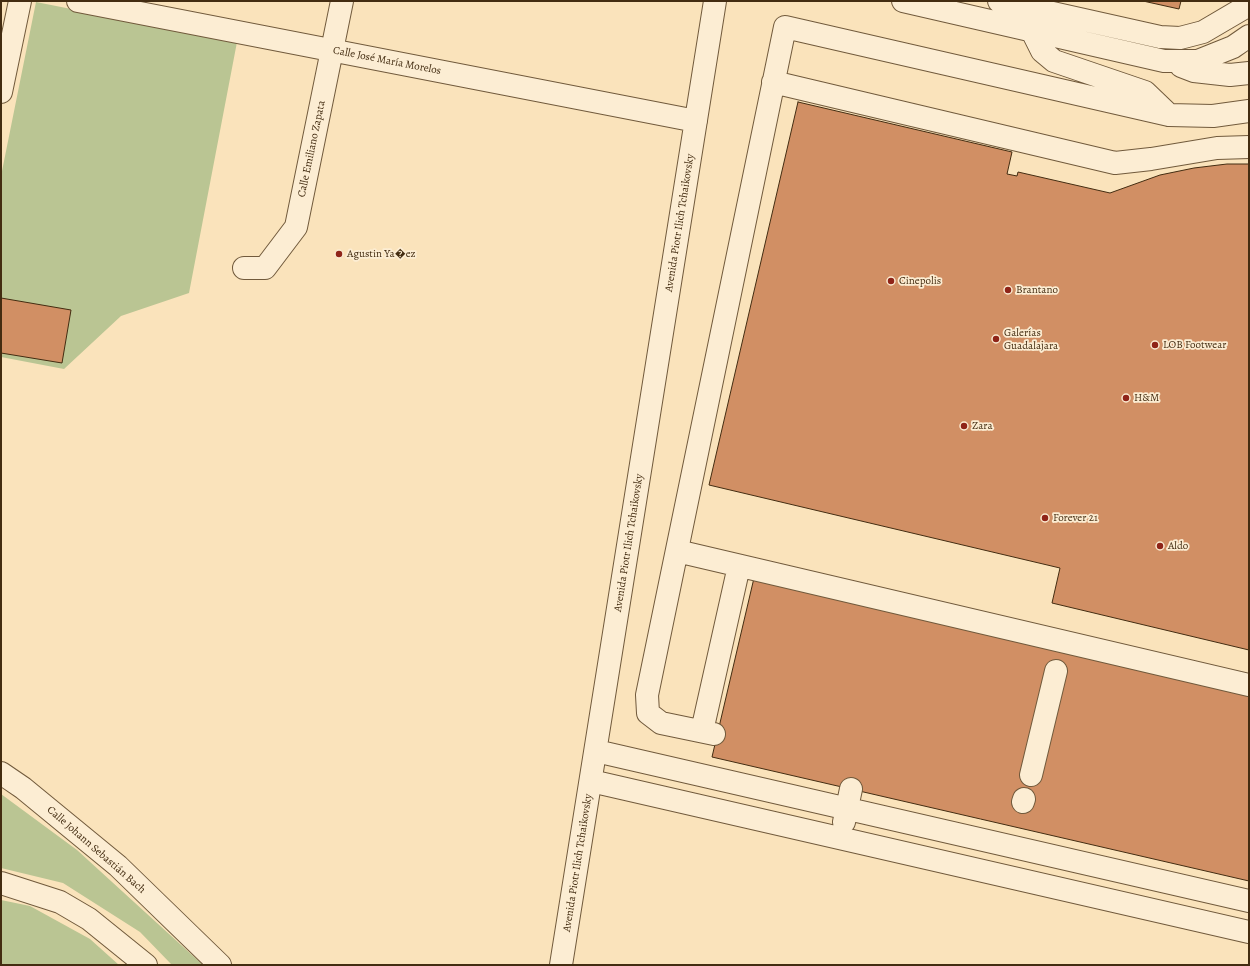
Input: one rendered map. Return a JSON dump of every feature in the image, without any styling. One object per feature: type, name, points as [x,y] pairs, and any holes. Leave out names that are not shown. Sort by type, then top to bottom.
[{"type":"street","points":[[1,92],[20,1]]},
{"type":"street","name":"Calle José María Morelos","points":[[78,1],[696,121]]},
{"type":"street","name":"Calle Emiliano Zapata","points":[[244,268],[265,268],[296,227],[342,1]]},
{"type":"street","name":"Avenida Piotr Ilich Tchaikovsky","points":[[561,965],[715,1]]},
{"type":"street","points":[[902,1],[1164,61],[1194,70],[1230,75],[1249,73]]},
{"type":"street","points":[[999,1],[1160,37],[1180,38],[1204,32],[1249,4]]},
{"type":"street","points":[[739,566],[708,732],[661,723],[648,713],[646,695],[785,27],[1169,115],[1213,116],[1249,111]]},
{"type":"street","points":[[1032,31],[1042,51],[1054,61],[1145,92],[1169,115]]},
{"type":"street","points":[[1164,61],[1198,61],[1233,47],[1249,36]]},
{"type":"street","points":[[773,82],[1116,163],[1217,148],[1249,146]]},
{"type":"street","points":[[677,551],[1249,685]]},
{"type":"street","points":[[1031,775],[1056,671]]},
{"type":"street","points":[[596,750],[849,799],[1249,901]]},
{"type":"street","name":"Calle Johann Sebastián Bach","points":[[1,773],[23,788],[118,866],[220,965]]},
{"type":"street","points":[[591,781],[1249,932]]},
{"type":"street","points":[[840,839],[849,799]]},
{"type":"street","points":[[1,883],[31,891],[60,902],[89,919],[146,965]]},
{"type":"green space","points":[[36,2],[237,42],[189,293],[121,316],[64,369],[1,357],[1,176]]},
{"type":"green space","points":[[1,794],[77,850],[203,965],[172,965],[140,932],[63,883],[1,868]]},
{"type":"green space","points":[[1,900],[30,906],[90,939],[119,965],[1,965]]},
{"type":"building","points":[[1143,1],[1181,1],[1179,9]]},
{"type":"building","name":"Galerías Guadalajara","points":[[798,102],[1012,152],[1007,174],[1017,176],[1018,172],[1110,193],[1160,175],[1194,168],[1227,164],[1249,164],[1249,650],[1052,603],[1060,568],[709,485]]},
{"type":"building","points":[[1,298],[71,310],[62,363],[1,353]]},
{"type":"building","points":[[754,578],[1249,693],[1249,881],[712,757]]},
{"type":"place","name":"Agustin Ya�ez","points":[[339,254]]},
{"type":"place","name":"Cinepolis","points":[[891,281]]},
{"type":"place","name":"Brantano","points":[[1008,290]]},
{"type":"place","name":"Galerías Guadalajara","points":[[996,339]]},
{"type":"place","name":"LOB Footwear","points":[[1155,345]]},
{"type":"place","name":"H&M","points":[[1126,398]]},
{"type":"place","name":"Zara","points":[[964,426]]},
{"type":"place","name":"Forever 21","points":[[1045,518]]},
{"type":"place","name":"Aldo","points":[[1160,546]]}]
